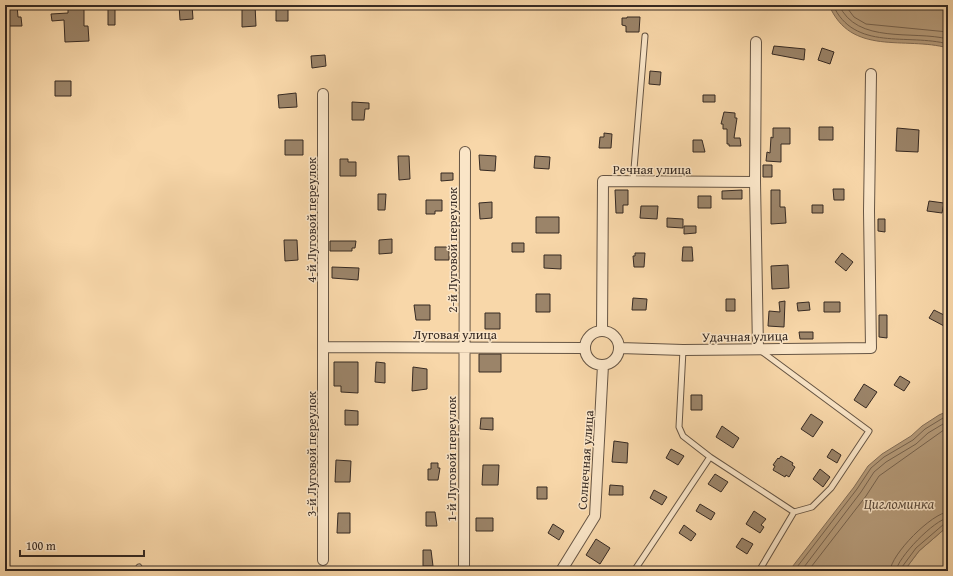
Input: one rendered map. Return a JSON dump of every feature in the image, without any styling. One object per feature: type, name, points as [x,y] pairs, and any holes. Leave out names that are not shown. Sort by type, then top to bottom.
[{"type":"street","points":[[756,42],[755,182],[758,349]]},
{"type":"street","name":"Удачная улица","points":[[620,348],[683,350],[871,348],[869,211],[871,74]]},
{"type":"street","name":"4-й Луговой переулок","points":[[323,94],[324,347]]},
{"type":"street","name":"2-й Луговой переулок","points":[[465,152],[465,347]]},
{"type":"street","name":"Речная улица","points":[[602,331],[604,181],[755,182]]},
{"type":"street","points":[[597,331],[602,331],[608,332],[616,338],[620,348],[615,360],[603,365],[598,365],[588,359],[585,348],[588,338],[597,331]]},
{"type":"street","name":"Луговая улица","points":[[324,347],[585,348]]},
{"type":"street","name":"3-й Луговой переулок","points":[[324,347],[324,560]]},
{"type":"street","name":"1-й Луговой переулок","points":[[464,571],[465,347]]},
{"type":"street","name":"Солнечная улица","points":[[564,570],[595,516],[603,365]]},
{"type":"lane","points":[[633,182],[645,36]]},
{"type":"lane","points":[[758,349],[869,431],[831,488],[812,507],[794,512],[759,571]]},
{"type":"lane","points":[[683,350],[679,427],[683,436],[710,457],[794,512]]},
{"type":"lane","points":[[634,571],[710,457]]},
{"type":"shaded area","points":[[948,526],[948,571],[904,571],[919,551]]},
{"type":"water","points":[[829,5],[948,5],[948,48],[931,45],[881,42],[865,38],[851,32],[839,21]]},
{"type":"water","name":"Цигломинка","points":[[948,411],[948,526],[919,551],[904,571],[789,571],[854,487],[868,466],[882,454],[911,436],[922,426]]},
{"type":"building","points":[[8,5],[17,5],[18,17],[21,17],[22,26],[9,26]]},
{"type":"building","points":[[179,5],[192,5],[193,19],[180,20]]},
{"type":"building","points":[[242,5],[255,5],[256,26],[242,27]]},
{"type":"building","points":[[276,5],[288,5],[288,21],[276,21]]},
{"type":"building","points":[[68,8],[84,8],[84,26],[88,26],[89,41],[65,42],[64,20],[52,21],[51,14],[68,13]]},
{"type":"building","points":[[108,8],[115,8],[115,25],[108,25]]},
{"type":"building","points":[[640,17],[639,32],[626,32],[626,26],[622,25],[622,18]]},
{"type":"building","points":[[774,46],[805,49],[804,60],[772,54]]},
{"type":"building","points":[[822,48],[834,52],[830,64],[818,60]]},
{"type":"building","points":[[325,55],[326,66],[312,68],[311,56]]},
{"type":"building","points":[[650,71],[661,72],[660,85],[649,84]]},
{"type":"building","points":[[55,81],[71,81],[71,96],[55,96]]},
{"type":"building","points":[[296,93],[297,107],[279,108],[278,95]]},
{"type":"building","points":[[703,95],[715,95],[715,102],[703,102]]},
{"type":"building","points":[[352,102],[369,103],[369,109],[365,109],[364,120],[352,120]]},
{"type":"building","points":[[724,112],[735,113],[735,118],[737,118],[734,138],[740,138],[741,146],[729,146],[729,144],[727,144],[727,129],[723,129],[723,124],[721,124]]},
{"type":"building","points":[[819,127],[833,127],[833,140],[819,140]]},
{"type":"building","points":[[773,128],[790,128],[790,144],[781,144],[781,162],[766,161],[767,152],[770,153]]},
{"type":"building","points":[[897,128],[919,130],[918,152],[896,151]]},
{"type":"building","points":[[604,133],[612,134],[611,148],[599,148],[600,137],[604,137]]},
{"type":"building","points":[[285,140],[303,140],[303,155],[285,155]]},
{"type":"building","points":[[693,140],[702,140],[705,152],[693,152]]},
{"type":"building","points":[[479,155],[496,156],[495,171],[480,170]]},
{"type":"building","points":[[398,156],[409,156],[410,179],[399,180]]},
{"type":"building","points":[[535,156],[550,157],[549,169],[534,168]]},
{"type":"building","points":[[340,159],[348,159],[348,162],[356,162],[356,176],[340,176]]},
{"type":"building","points":[[763,165],[772,165],[772,177],[763,177]]},
{"type":"building","points":[[441,173],[453,173],[453,180],[441,181]]},
{"type":"building","points":[[833,189],[844,189],[844,200],[834,200]]},
{"type":"building","points":[[615,190],[628,190],[628,205],[623,205],[623,213],[616,213]]},
{"type":"building","points":[[742,190],[742,199],[722,199],[722,191]]},
{"type":"building","points":[[771,190],[780,190],[780,207],[785,207],[786,223],[771,224]]},
{"type":"building","points":[[378,194],[386,194],[385,210],[378,210]]},
{"type":"building","points":[[698,196],[711,196],[711,208],[698,208]]},
{"type":"building","points":[[426,200],[442,200],[442,211],[435,211],[435,214],[426,214]]},
{"type":"building","points":[[929,201],[944,203],[942,213],[927,211]]},
{"type":"building","points":[[492,202],[492,218],[480,219],[479,203]]},
{"type":"building","points":[[812,205],[823,205],[823,213],[812,213]]},
{"type":"building","points":[[641,206],[658,206],[657,219],[640,218]]},
{"type":"building","points":[[536,217],[559,217],[559,233],[536,233]]},
{"type":"building","points":[[667,218],[683,219],[683,228],[667,227]]},
{"type":"building","points":[[878,219],[885,219],[885,232],[878,231]]},
{"type":"building","points":[[684,226],[696,226],[696,233],[684,234]]},
{"type":"building","points":[[392,239],[392,253],[379,254],[379,240]]},
{"type":"building","points":[[284,240],[297,240],[298,260],[285,261]]},
{"type":"building","points":[[330,241],[356,241],[355,248],[352,248],[352,251],[330,251]]},
{"type":"building","points":[[512,243],[524,243],[524,252],[512,252]]},
{"type":"building","points":[[435,247],[449,247],[449,260],[435,260]]},
{"type":"building","points":[[683,247],[692,247],[693,261],[682,261]]},
{"type":"building","points":[[635,253],[645,253],[644,267],[634,267],[633,256],[635,256]]},
{"type":"building","points":[[842,253],[853,262],[846,271],[835,262]]},
{"type":"building","points":[[544,255],[561,255],[561,269],[544,268]]},
{"type":"building","points":[[788,265],[789,288],[772,289],[771,266]]},
{"type":"building","points":[[332,267],[359,268],[358,280],[332,278]]},
{"type":"building","points":[[536,294],[550,294],[550,312],[536,312]]},
{"type":"building","points":[[633,298],[647,299],[646,310],[632,310]]},
{"type":"building","points":[[726,299],[735,299],[735,311],[726,311]]},
{"type":"building","points":[[785,301],[784,327],[768,326],[769,311],[780,312],[779,302]]},
{"type":"building","points":[[809,302],[810,310],[798,311],[797,303]]},
{"type":"building","points":[[824,302],[840,302],[840,312],[824,312]]},
{"type":"building","points":[[414,305],[430,305],[430,320],[416,320]]},
{"type":"building","points":[[934,310],[948,317],[944,326],[929,318]]},
{"type":"building","points":[[485,313],[500,313],[500,329],[485,329]]},
{"type":"building","points":[[879,315],[887,315],[887,338],[879,337]]},
{"type":"building","points":[[799,332],[813,332],[813,339],[800,339]]},
{"type":"building","points":[[479,354],[501,354],[501,372],[479,372]]},
{"type":"building","points":[[334,362],[358,362],[358,393],[341,392],[341,386],[334,386]]},
{"type":"building","points":[[376,362],[385,363],[385,383],[375,382]]},
{"type":"building","points":[[413,367],[427,369],[427,389],[412,391]]},
{"type":"building","points":[[900,376],[910,382],[904,391],[894,385]]},
{"type":"building","points":[[864,384],[877,392],[866,408],[854,400]]},
{"type":"building","points":[[691,395],[702,395],[702,410],[691,410]]},
{"type":"building","points":[[345,410],[358,411],[358,425],[345,425]]},
{"type":"building","points":[[811,414],[823,422],[813,437],[801,429]]},
{"type":"building","points":[[481,418],[493,418],[493,430],[480,429]]},
{"type":"building","points":[[722,426],[739,438],[733,448],[716,437]]},
{"type":"building","points":[[614,441],[628,443],[627,463],[612,462]]},
{"type":"building","points":[[671,449],[684,456],[678,465],[666,458]]},
{"type":"building","points":[[832,449],[841,455],[837,463],[827,457]]},
{"type":"building","points":[[781,456],[793,463],[792,465],[795,467],[789,477],[786,475],[785,477],[773,470],[775,466],[773,465]]},
{"type":"building","points":[[336,460],[351,461],[350,482],[335,482]]},
{"type":"building","points":[[431,463],[438,463],[438,468],[440,468],[438,480],[428,480],[428,469],[431,469]]},
{"type":"building","points":[[483,465],[499,465],[498,485],[482,485]]},
{"type":"building","points":[[820,469],[830,477],[823,487],[813,479]]},
{"type":"building","points":[[715,474],[728,482],[721,492],[708,484]]},
{"type":"building","points":[[610,485],[623,486],[623,495],[609,495]]},
{"type":"building","points":[[537,487],[547,487],[547,499],[537,499]]},
{"type":"building","points":[[654,490],[667,497],[662,505],[650,498]]},
{"type":"building","points":[[700,504],[715,513],[711,520],[696,511]]},
{"type":"building","points":[[754,511],[766,519],[761,525],[764,527],[760,533],[746,524]]},
{"type":"building","points":[[426,512],[435,512],[437,526],[426,526]]},
{"type":"building","points":[[338,513],[350,513],[350,533],[337,533]]},
{"type":"building","points":[[476,518],[493,518],[493,531],[476,531]]},
{"type":"building","points":[[553,524],[564,531],[559,540],[548,533]]},
{"type":"building","points":[[684,525],[696,534],[691,541],[679,533]]},
{"type":"building","points":[[742,538],[753,544],[747,554],[736,547]]},
{"type":"building","points":[[596,539],[610,548],[600,564],[586,555]]},
{"type":"building","points":[[423,550],[431,550],[433,566],[423,566]]}]
